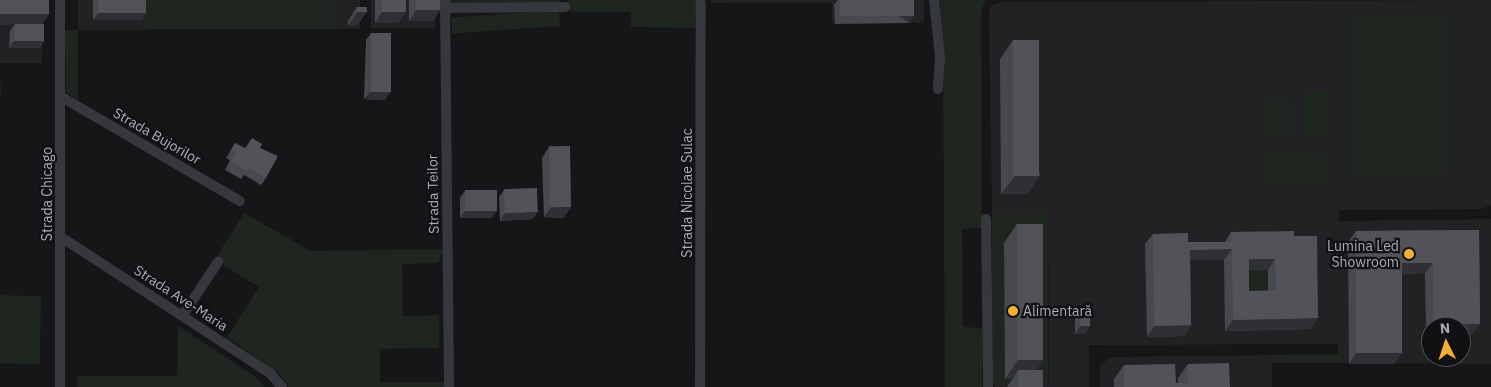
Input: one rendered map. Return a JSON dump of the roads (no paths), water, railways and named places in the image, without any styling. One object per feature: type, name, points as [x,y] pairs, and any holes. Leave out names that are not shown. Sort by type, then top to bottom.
[{"type":"street","name":"Strada Chicago","points":[[60,0],[60,387]]},
{"type":"street","name":"Strada Nicolae Sulac","points":[[700,387],[701,0]]},
{"type":"street","points":[[934,0],[940,57],[938,89]]},
{"type":"street","points":[[444,4],[564,7]]},
{"type":"street","name":"Strada Teilor","points":[[444,4],[449,387]]},
{"type":"street","name":"Strada Bujorilor","points":[[60,96],[240,201]]},
{"type":"street","points":[[986,218],[988,387]]},
{"type":"street","name":"Strada Ave-Maria","points":[[61,237],[270,373],[282,387]]},
{"type":"street","points":[[61,264],[67,255],[74,251],[84,252]]},
{"type":"street","points":[[183,315],[218,262]]},
{"type":"place","name":"Lumina Led Showroom","points":[[1409,254]]},
{"type":"place","name":"Alimentară","points":[[1013,311]]}]
